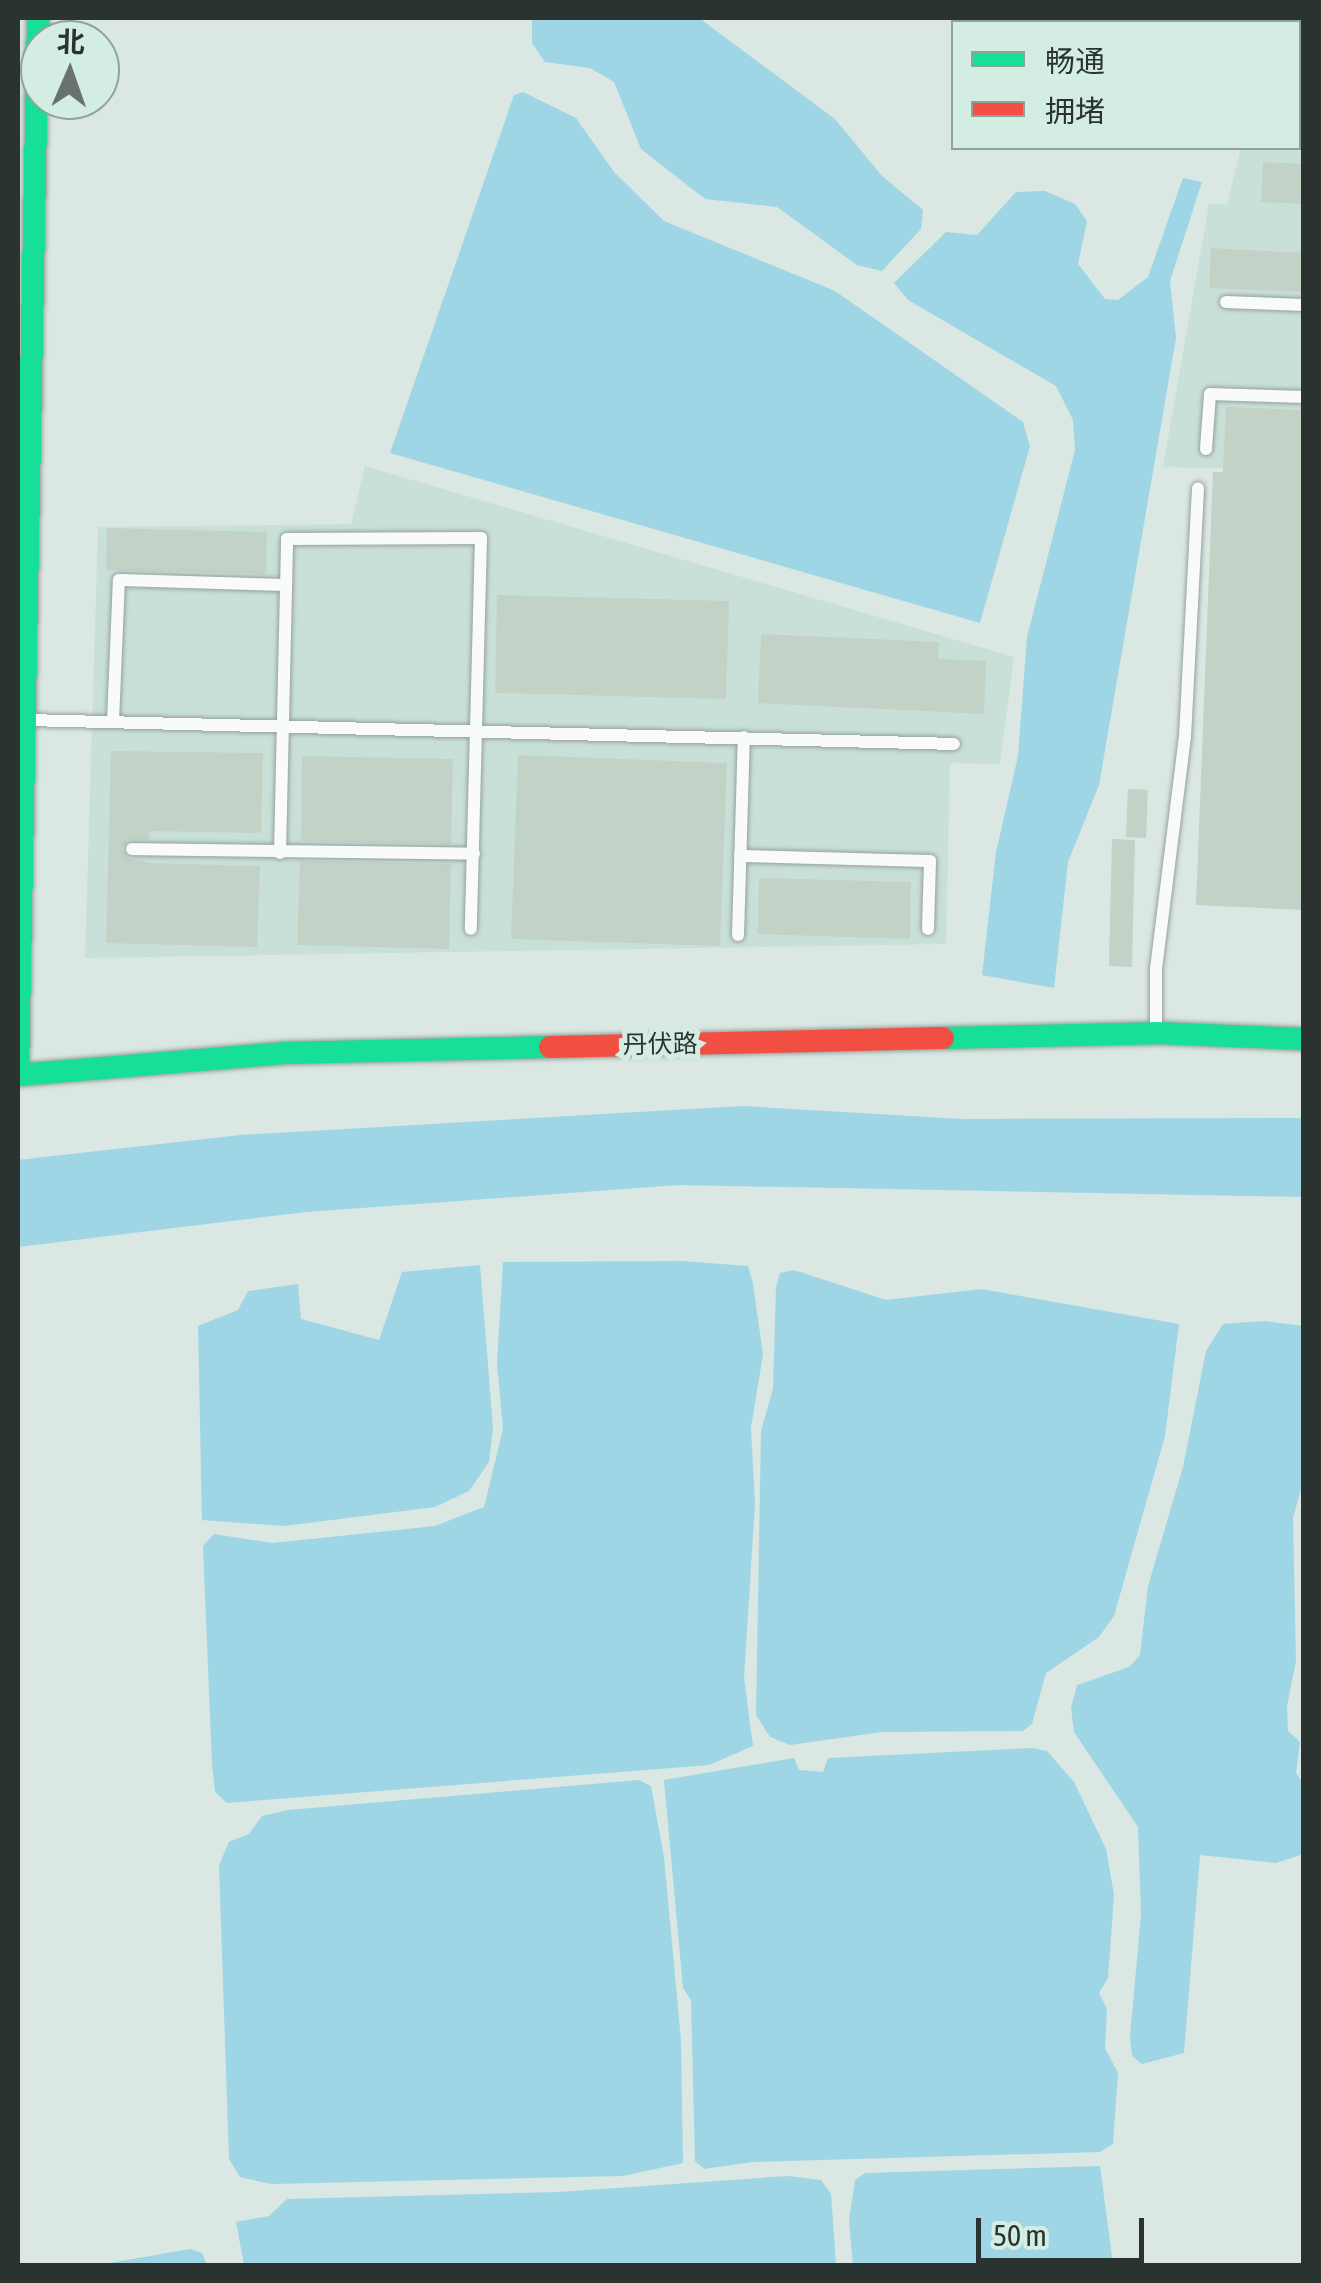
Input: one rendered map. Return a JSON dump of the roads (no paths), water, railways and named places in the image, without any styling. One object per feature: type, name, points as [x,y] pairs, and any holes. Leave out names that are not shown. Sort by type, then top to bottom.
[{"type":"main road","points":[[18,1075],[24,439],[38,18]]},
{"type":"main road","name":"丹伏路","points":[[18,1075],[285,1052],[1156,1033],[1304,1039]]},
{"type":"lane","points":[[1226,302],[1304,305]]},
{"type":"lane","points":[[1206,448],[1210,394],[1304,397]]},
{"type":"lane","points":[[1156,1033],[1156,969],[1185,737],[1198,488]]},
{"type":"lane","points":[[280,853],[287,539],[482,538],[470,929]]},
{"type":"lane","points":[[113,722],[119,580],[286,585]]},
{"type":"lane","points":[[24,720],[476,727],[954,744]]},
{"type":"lane","points":[[738,935],[744,737]]},
{"type":"lane","points":[[132,849],[474,854]]},
{"type":"lane","points":[[740,856],[930,861],[928,929]]},
{"type":"water","points":[[532,18],[699,18],[835,119],[882,176],[923,210],[921,229],[882,271],[857,265],[777,207],[705,199],[641,149],[614,82],[590,68],[545,62],[532,43]]},
{"type":"water","points":[[523,92],[576,118],[614,172],[664,221],[835,291],[1023,422],[1030,446],[980,623],[390,453],[514,95]]},
{"type":"water","points":[[1183,178],[1202,182],[1170,281],[1176,338],[1099,785],[1068,862],[1054,988],[982,975],[996,852],[1018,756],[1027,637],[1075,450],[1073,420],[1056,386],[908,300],[894,283],[946,232],[977,235],[1016,192],[1045,191],[1075,204],[1087,221],[1078,264],[1105,299],[1118,300],[1148,277]]},
{"type":"water","points":[[743,1106],[962,1119],[1303,1118],[1303,1197],[679,1185],[306,1212],[18,1247],[18,1160],[240,1135]]},
{"type":"water","points":[[683,1261],[748,1266],[753,1284],[763,1354],[751,1428],[755,1504],[744,1678],[753,1746],[709,1765],[227,1803],[215,1792],[212,1764],[203,1546],[214,1534],[273,1543],[435,1526],[484,1507],[503,1429],[497,1363],[503,1262]]},
{"type":"water","points":[[480,1265],[493,1428],[489,1462],[469,1491],[435,1507],[284,1526],[202,1520],[198,1326],[238,1310],[248,1291],[298,1284],[301,1319],[379,1340],[402,1272]]},
{"type":"water","points":[[794,1270],[886,1300],[981,1289],[1179,1324],[1165,1436],[1114,1616],[1099,1637],[1046,1673],[1032,1724],[1023,1731],[882,1732],[790,1745],[770,1737],[756,1715],[761,1431],[773,1389],[776,1287],[780,1273]]},
{"type":"water","points":[[1264,1321],[1303,1326],[1304,1478],[1293,1518],[1296,1661],[1287,1706],[1288,1731],[1300,1742],[1296,1773],[1303,1784],[1303,1854],[1276,1863],[1200,1855],[1184,2053],[1142,2064],[1132,2056],[1130,2037],[1141,1915],[1138,1827],[1074,1732],[1071,1708],[1077,1685],[1129,1667],[1140,1655],[1148,1586],[1183,1467],[1206,1351],[1223,1324]]},
{"type":"water","points":[[1033,1748],[1047,1751],[1074,1782],[1106,1849],[1114,1895],[1108,1978],[1099,1993],[1107,2009],[1105,2048],[1118,2073],[1113,2144],[1100,2152],[752,2162],[704,2169],[695,2161],[691,2000],[683,1988],[664,1780],[794,1758],[799,1770],[823,1772],[828,1758]]},
{"type":"water","points":[[639,1780],[651,1786],[664,1857],[681,2040],[683,2163],[623,2176],[271,2184],[240,2177],[229,2159],[219,1865],[229,1842],[249,1834],[262,1816],[288,1810]]},
{"type":"water","points":[[1100,2166],[1113,2265],[853,2265],[849,2221],[855,2180],[865,2173]]},
{"type":"water","points":[[788,2176],[821,2180],[831,2194],[836,2265],[244,2265],[236,2222],[269,2216],[287,2199],[559,2192]]},
{"type":"water","points":[[190,2249],[202,2253],[207,2265],[98,2265]]}]
